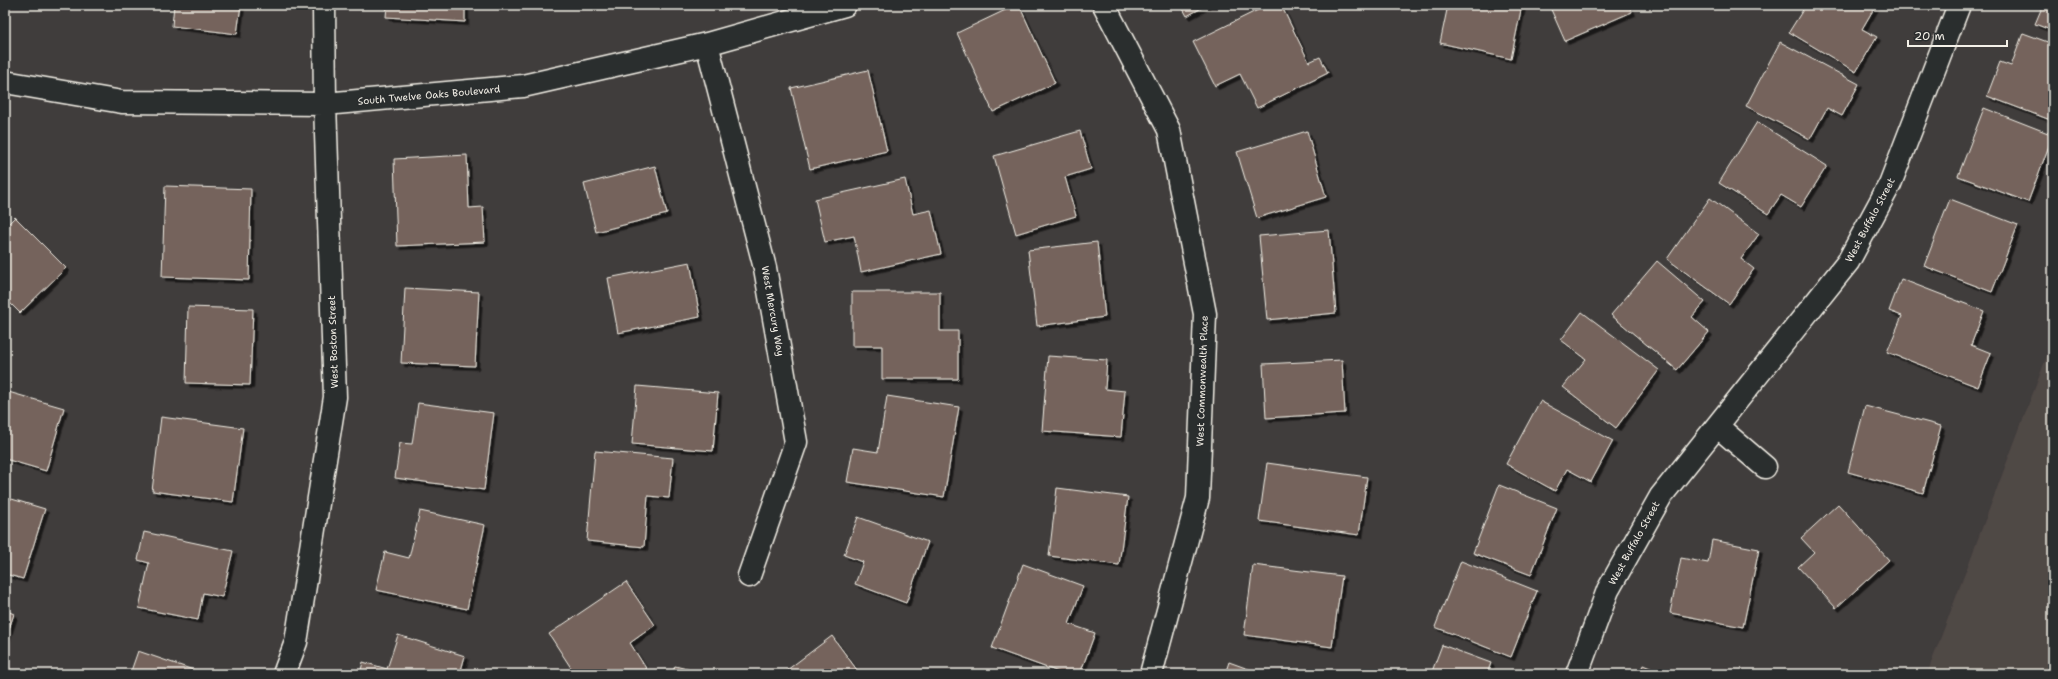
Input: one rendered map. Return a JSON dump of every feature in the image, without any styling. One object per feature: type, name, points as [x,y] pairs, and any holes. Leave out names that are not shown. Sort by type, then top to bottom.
[{"type":"street","name":"West Boston Street","points":[[284,674],[296,642],[335,397],[325,104],[324,5]]},
{"type":"street","name":"South Twelve Oaks Boulevard","points":[[5,82],[122,102],[325,104],[523,86],[708,44],[845,5]]},
{"type":"street","name":"West Commonwealth Place","points":[[1104,5],[1170,130],[1205,314],[1198,498],[1151,674]]},
{"type":"street","name":"West Buffalo Street","points":[[1577,674],[1608,590],[1661,496],[1848,262],[1890,184],[1959,5]]},
{"type":"street","name":"West Mercury Way","points":[[708,44],[765,268],[796,442],[748,576]]},
{"type":"street","points":[[1717,426],[1765,467]]},
{"type":"shaded area","points":[[2053,340],[2053,674],[1927,674]]},
{"type":"building","points":[[174,5],[241,5],[237,34],[172,26]]},
{"type":"building","points":[[387,5],[465,5],[465,22],[386,17]]},
{"type":"building","points":[[1016,5],[1019,5],[1055,83],[993,112],[957,33]]},
{"type":"building","points":[[1181,5],[1207,5],[1187,16]]},
{"type":"building","points":[[1268,5],[1281,5],[1309,62],[1320,57],[1328,73],[1257,108],[1240,74],[1215,86],[1193,42]]},
{"type":"building","points":[[1448,5],[1522,5],[1511,59],[1440,43]]},
{"type":"building","points":[[1549,5],[1629,5],[1632,12],[1565,41]]},
{"type":"building","points":[[1806,5],[1876,5],[1862,29],[1877,37],[1856,72],[1789,32]]},
{"type":"building","points":[[2043,5],[2053,5],[2053,31],[2035,24]]},
{"type":"building","points":[[2023,33],[2053,44],[2053,121],[1987,96],[2000,62],[2011,66]]},
{"type":"building","points":[[1780,42],[1859,84],[1842,116],[1827,108],[1810,139],[1746,106]]},
{"type":"building","points":[[868,70],[887,151],[810,169],[791,88]]},
{"type":"building","points":[[1984,108],[2053,135],[2028,202],[1958,176]]},
{"type":"building","points":[[1757,122],[1827,166],[1801,207],[1781,195],[1768,214],[1719,183]]},
{"type":"building","points":[[1080,131],[1091,169],[1065,177],[1076,216],[1016,234],[994,156]]},
{"type":"building","points":[[1307,131],[1326,197],[1257,218],[1237,152]]},
{"type":"building","points":[[467,155],[469,208],[483,207],[485,242],[397,246],[394,159]]},
{"type":"building","points":[[655,166],[667,214],[596,232],[584,184]]},
{"type":"building","points":[[905,179],[913,214],[931,210],[941,254],[861,272],[854,236],[825,242],[815,199]]},
{"type":"building","points":[[165,186],[251,189],[249,280],[162,277]]},
{"type":"building","points":[[1710,198],[1759,234],[1741,259],[1754,269],[1729,304],[1667,259]]},
{"type":"building","points":[[1950,199],[2018,225],[1992,292],[1924,266]]},
{"type":"building","points":[[15,217],[66,268],[20,313],[5,298],[5,227]]},
{"type":"building","points":[[1329,230],[1336,313],[1267,320],[1259,236]]},
{"type":"building","points":[[1097,242],[1105,317],[1037,326],[1028,250]]},
{"type":"building","points":[[1657,261],[1705,302],[1692,317],[1709,332],[1677,370],[1611,315]]},
{"type":"building","points":[[690,262],[700,317],[618,333],[608,278]]},
{"type":"building","points":[[1901,279],[1984,311],[1971,345],[1991,353],[1978,387],[1887,352],[1902,316],[1889,311]]},
{"type":"building","points":[[405,288],[479,292],[475,366],[401,363]]},
{"type":"building","points":[[852,292],[940,292],[940,331],[958,331],[958,379],[882,379],[882,346],[852,346]]},
{"type":"building","points":[[188,307],[253,309],[250,385],[186,383]]},
{"type":"building","points":[[1582,312],[1659,370],[1616,428],[1563,387],[1586,359],[1561,340]]},
{"type":"building","points":[[1048,356],[1107,360],[1105,389],[1125,391],[1121,437],[1042,431]]},
{"type":"building","points":[[1342,360],[1345,413],[1266,418],[1263,364]]},
{"type":"building","points":[[637,386],[718,393],[713,451],[632,444]]},
{"type":"building","points":[[5,391],[64,408],[46,471],[5,459]]},
{"type":"building","points":[[887,396],[959,407],[944,497],[847,482],[853,448],[878,452]]},
{"type":"building","points":[[1540,401],[1613,441],[1591,482],[1567,469],[1555,491],[1506,464]]},
{"type":"building","points":[[418,403],[494,413],[484,490],[395,478],[400,443],[412,444]]},
{"type":"building","points":[[1865,406],[1941,426],[1923,493],[1848,472]]},
{"type":"building","points":[[161,417],[243,428],[233,502],[152,491]]},
{"type":"building","points":[[595,451],[673,458],[669,498],[648,496],[644,547],[587,541]]},
{"type":"building","points":[[1267,463],[1367,477],[1359,535],[1259,521]]},
{"type":"building","points":[[1499,485],[1557,508],[1531,575],[1473,553]]},
{"type":"building","points":[[1057,488],[1128,497],[1119,565],[1049,556]]},
{"type":"building","points":[[5,497],[45,509],[23,579],[5,574]]},
{"type":"building","points":[[1838,504],[1889,560],[1836,608],[1798,567],[1814,552],[1801,538]]},
{"type":"building","points":[[420,511],[485,525],[467,609],[376,590],[385,552],[409,558]]},
{"type":"building","points":[[858,517],[928,542],[906,603],[855,584],[863,562],[844,555]]},
{"type":"building","points":[[144,532],[233,551],[222,597],[203,593],[198,620],[139,608],[149,563],[138,560]]},
{"type":"building","points":[[1712,540],[1759,549],[1743,627],[1670,613],[1681,558],[1708,563]]},
{"type":"building","points":[[1461,561],[1537,591],[1511,657],[1435,627]]},
{"type":"building","points":[[1023,564],[1083,586],[1069,624],[1095,633],[1080,674],[1064,674],[992,648]]},
{"type":"building","points":[[1253,565],[1342,576],[1332,647],[1244,635]]},
{"type":"building","points":[[626,582],[655,625],[630,643],[649,673],[575,674],[549,634]]},
{"type":"building","points":[[5,610],[14,614],[5,641]]},
{"type":"building","points":[[398,635],[465,656],[460,674],[360,674],[363,662],[387,669]]},
{"type":"building","points":[[832,636],[860,674],[790,674],[787,670]]},
{"type":"building","points":[[1442,645],[1491,663],[1487,674],[1431,674]]},
{"type":"building","points":[[138,651],[205,674],[130,674]]},
{"type":"building","points":[[1229,662],[1262,674],[1225,674]]},
{"type":"building","points":[[1643,665],[1665,674],[1639,674]]},
{"type":"building","points":[[675,666],[699,672],[699,674],[672,674]]}]
